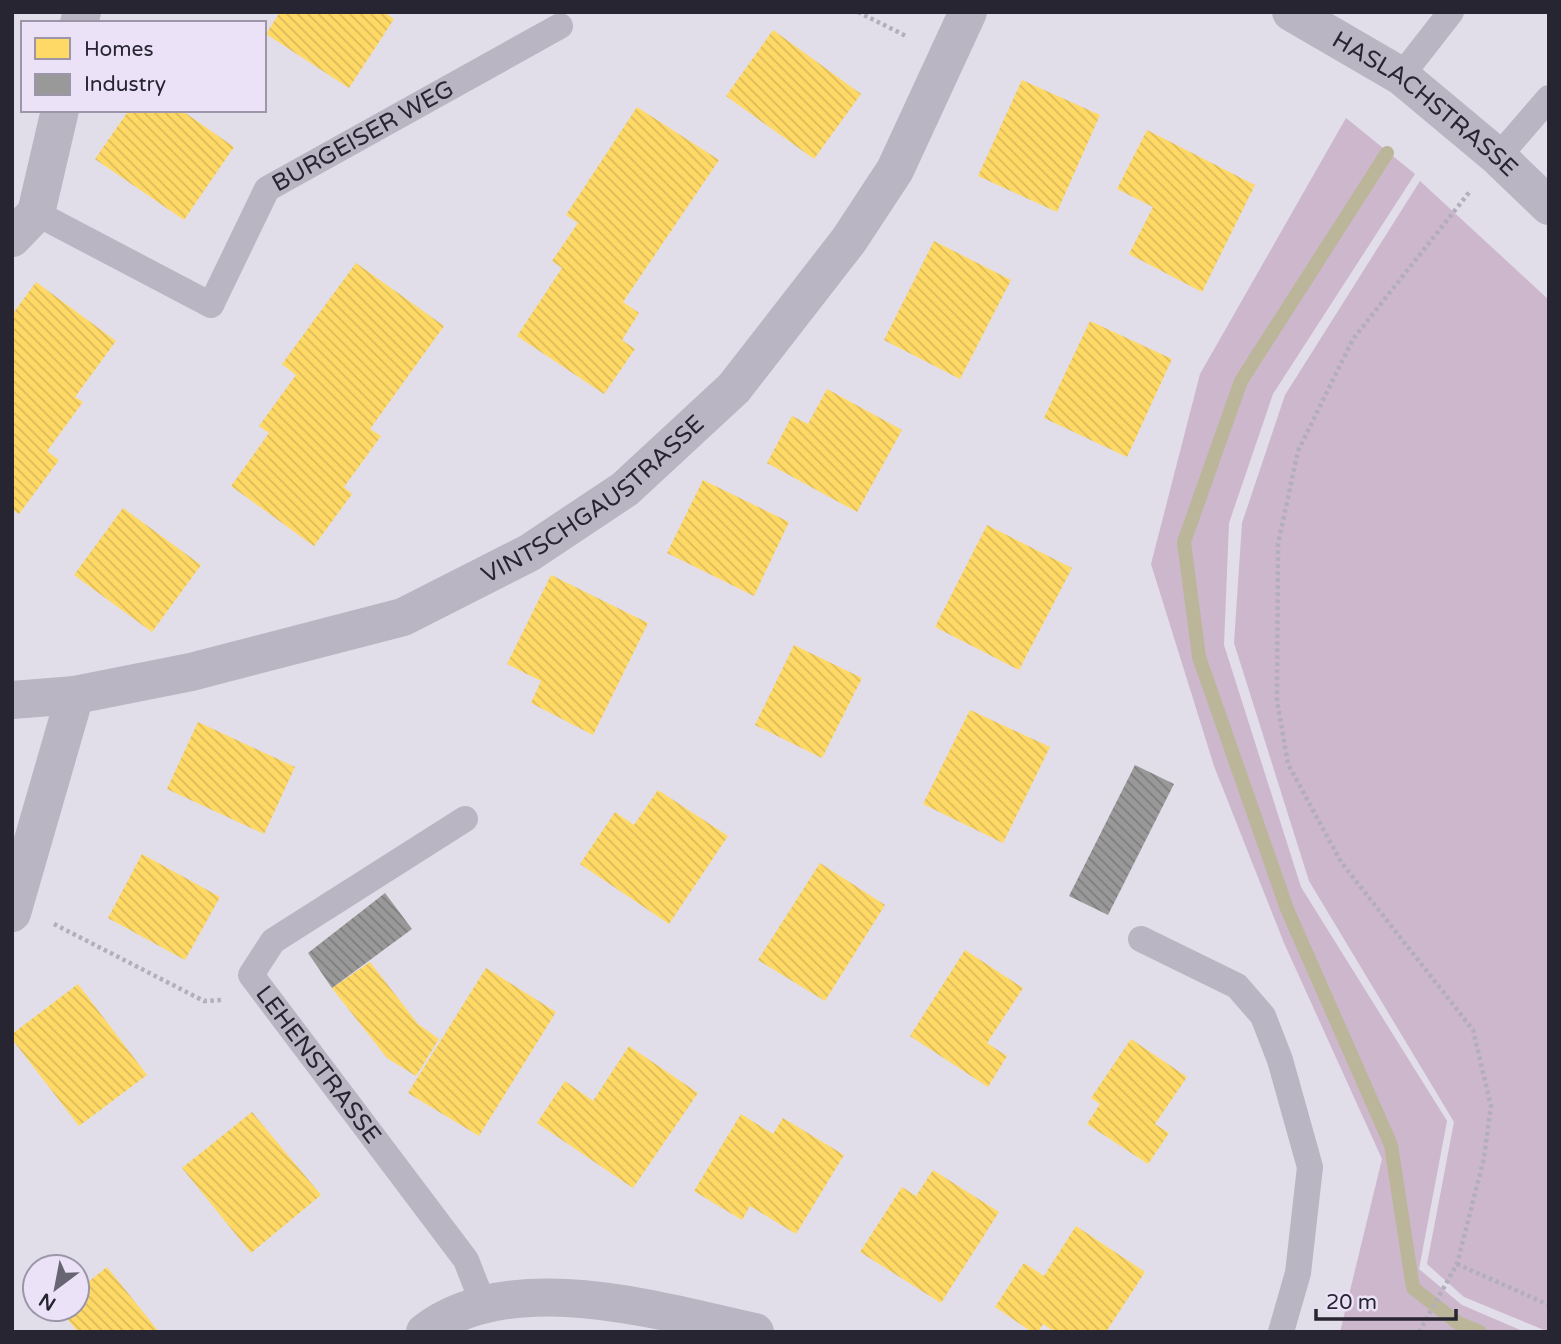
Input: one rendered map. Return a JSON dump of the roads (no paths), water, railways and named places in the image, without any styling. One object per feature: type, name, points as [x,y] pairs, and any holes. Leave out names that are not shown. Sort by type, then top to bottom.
[{"type":"street","name":"VINTSCHGAUSTRASSE","points":[[12,700],[75,695],[191,673],[403,617],[529,553],[625,489],[734,388],[849,240],[895,170],[968,12]]},
{"type":"street","name":"HASLACHSTRASSE","points":[[1291,12],[1401,76],[1498,157],[1549,206]]},
{"type":"street","name":"BURGEISER WEG","points":[[24,225],[59,112]]},
{"type":"street","points":[[14,910],[75,695]]},
{"type":"street","points":[[425,1332],[442,1319],[508,1299],[578,1297],[755,1332]]},
{"type":"lane","points":[[1401,76],[1451,12]]},
{"type":"lane","name":"BURGEISER WEG","points":[[24,225],[211,305],[267,189],[560,26]]},
{"type":"lane","points":[[1498,157],[1549,98]]},
{"type":"lane","name":"LEHENSTRASSE","points":[[465,819],[273,941],[251,975],[466,1260],[484,1306]]},
{"type":"lane","points":[[1141,939],[1237,986],[1263,1016],[1280,1060],[1310,1167],[1298,1273],[1281,1332]]},
{"type":"waterway","points":[[1387,153],[1241,381],[1184,542],[1199,657],[1287,909],[1391,1145],[1413,1288],[1458,1323],[1480,1332]]}]
